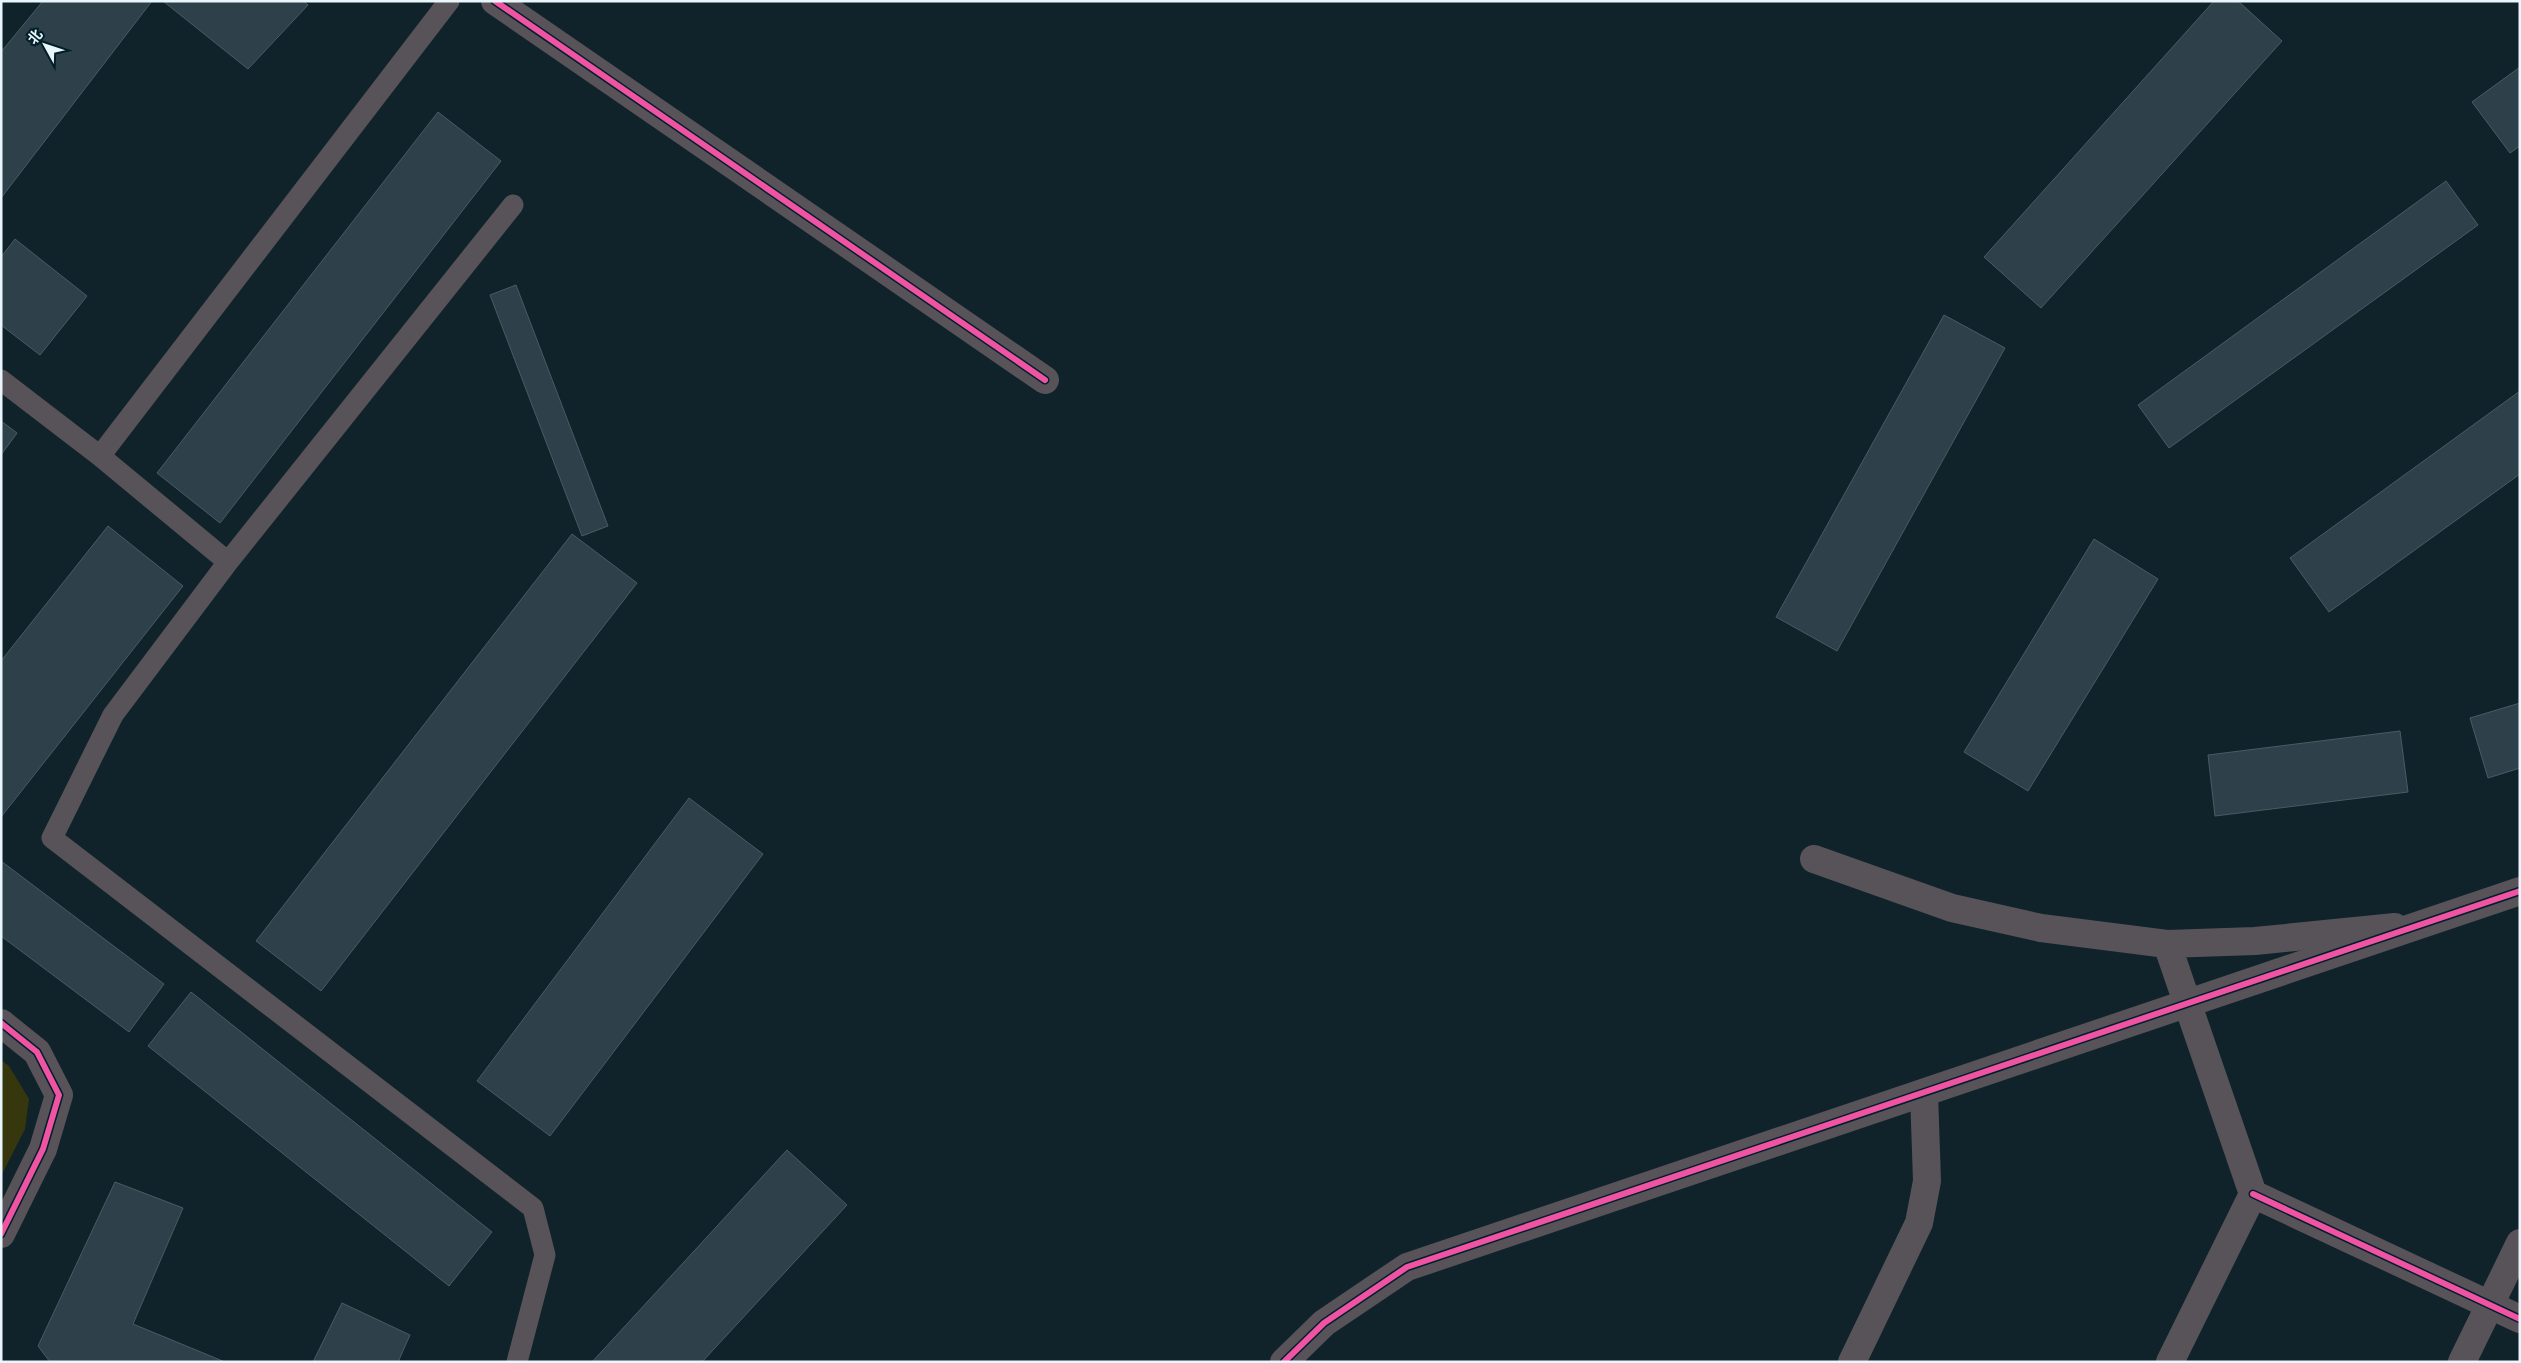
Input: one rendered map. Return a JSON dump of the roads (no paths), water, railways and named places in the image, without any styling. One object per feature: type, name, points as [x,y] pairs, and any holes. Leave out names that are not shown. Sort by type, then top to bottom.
[{"type":"street","points":[[495,1],[1045,380]]},
{"type":"street","points":[[1814,859],[1952,908],[2041,928],[2167,944],[2254,941],[2419,925]]},
{"type":"street","points":[[1284,1362],[1324,1323],[1407,1267],[2520,891]]},
{"type":"street","points":[[2167,944],[2253,1194],[2170,1362]]},
{"type":"street","points":[[1,1023],[37,1052],[59,1095],[43,1149],[1,1234]]},
{"type":"street","points":[[1852,1362],[1919,1223],[1927,1182],[1924,1093]]},
{"type":"street","points":[[2253,1194],[2520,1319]]},
{"type":"street","points":[[2462,1362],[2491,1306],[2520,1243]]},
{"type":"lane","points":[[100,456],[450,1]]},
{"type":"lane","points":[[513,205],[228,562],[113,715],[52,838],[533,1208],[546,1255],[517,1362]]},
{"type":"lane","points":[[1,380],[100,456],[228,562]]}]
